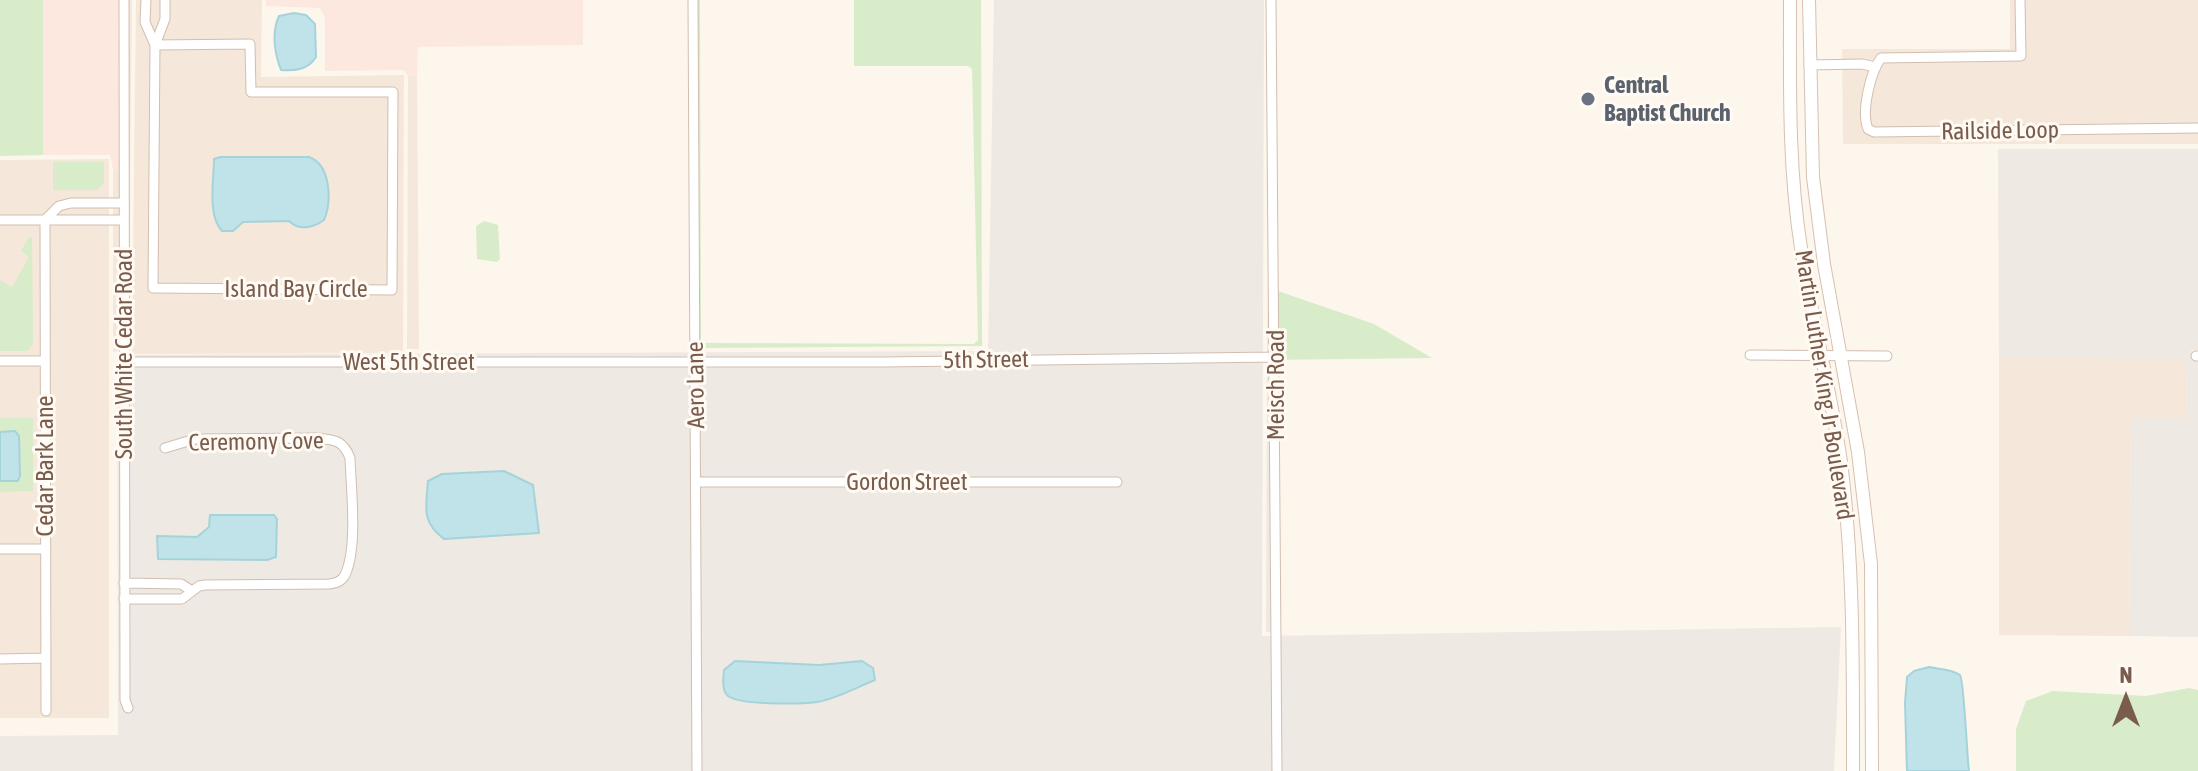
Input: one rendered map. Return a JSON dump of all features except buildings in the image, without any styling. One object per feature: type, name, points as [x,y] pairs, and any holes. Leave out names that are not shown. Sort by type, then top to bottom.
[{"type":"main road","name":"Martin Luther King Jr Boulevard","points":[[1790,0],[1792,183],[1840,460],[1852,585],[1853,771]]},
{"type":"main road","name":"Martin Luther King Jr Boulevard","points":[[1809,0],[1813,177],[1824,264],[1862,477],[1871,564],[1872,771]]},
{"type":"main road","points":[[1853,686],[1861,690],[1864,696],[1865,758],[1872,771]]},
{"type":"street","name":"South White Cedar Road","points":[[124,0],[124,599],[125,700],[128,708]]},
{"type":"street","name":"Island Bay Circle","points":[[146,0],[145,22],[155,45]]},
{"type":"street","name":"Island Bay Circle","points":[[155,45],[250,44],[251,92],[393,92],[392,290],[153,288],[155,45],[165,19],[165,0]]},
{"type":"street","name":"Aero Lane","points":[[693,0],[697,771]]},
{"type":"street","name":"Meisch Road","points":[[1271,0],[1277,771]]},
{"type":"street","points":[[1809,65],[1862,64],[1875,67],[1881,58],[2021,56],[2020,0]]},
{"type":"street","name":"Railside Loop","points":[[1875,67],[1867,95],[1865,121],[1868,129],[1874,132],[2198,128]]},
{"type":"street","points":[[45,220],[59,206],[71,203],[124,203]]},
{"type":"street","points":[[0,220],[124,220]]},
{"type":"street","name":"Cedar Bark Lane","points":[[45,220],[46,711]]},
{"type":"street","points":[[1750,355],[1887,356]]},
{"type":"street","name":"5th Street","points":[[695,361],[1276,357]]},
{"type":"street","points":[[0,361],[45,361]]},
{"type":"street","name":"West 5th Street","points":[[123,362],[695,361]]},
{"type":"street","name":"Ceremony Cove","points":[[124,599],[182,599],[205,585],[329,584],[342,579],[345,574],[351,546],[350,458],[345,446],[336,440],[317,438],[195,439],[165,448]]},
{"type":"street","name":"Gordon Street","points":[[696,482],[1117,482]]},
{"type":"street","points":[[0,549],[46,549]]},
{"type":"street","name":"Ceremony Cove","points":[[124,583],[181,584],[192,591]]},
{"type":"street","points":[[163,584],[164,599]]},
{"type":"street","points":[[0,659],[46,658]]},
{"type":"shaded area","points":[[43,0],[124,0],[125,169],[113,169],[110,155],[43,155]]},
{"type":"shaded area","points":[[124,0],[132,0],[128,350],[113,352],[113,169],[125,169]]},
{"type":"shaded area","points":[[136,0],[262,0],[261,77],[404,75],[403,353],[132,354]]},
{"type":"shaded area","points":[[266,0],[583,0],[583,45],[418,47],[417,76],[408,76],[404,70],[325,71],[325,18],[320,8],[266,6]]},
{"type":"shaded area","points":[[994,0],[1264,0],[1262,636],[1841,627],[1834,771],[0,771],[0,736],[118,735],[117,355],[988,351]]},
{"type":"shaded area","points":[[2010,0],[2198,0],[2198,144],[1843,144],[1842,49],[2010,49]]},
{"type":"shaded area","points":[[408,76],[417,76],[419,349],[407,349]]},
{"type":"shaded area","points":[[1998,149],[2198,149],[2198,350],[2191,351],[2192,361],[2198,361],[2198,637],[2129,636],[2131,417],[2187,417],[2186,359],[1999,357]]},
{"type":"shaded area","points":[[109,159],[109,718],[0,718],[0,160]]},
{"type":"shaded area","points":[[1999,357],[2186,358],[2187,417],[2131,417],[2129,636],[1999,635]]},
{"type":"shaded area","points":[[1267,360],[1276,360],[1277,631],[1266,632]]},
{"type":"green space","points":[[0,0],[43,0],[43,155],[0,156]]},
{"type":"green space","points":[[694,0],[700,0],[701,343],[974,344],[978,340],[972,69],[968,66],[854,66],[854,0],[981,0],[982,346],[698,348]]},
{"type":"green space","points":[[53,162],[104,162],[104,183],[97,190],[53,190]]},
{"type":"green space","points":[[484,221],[498,225],[500,259],[497,262],[477,259],[476,226]]},
{"type":"green space","points":[[32,237],[33,344],[27,351],[0,351],[0,280],[12,287],[29,257],[21,251]]},
{"type":"green space","points":[[1268,290],[1374,324],[1432,358],[1267,360]]},
{"type":"green space","points":[[0,418],[33,418],[33,491],[0,492]]},
{"type":"green space","points":[[2189,688],[2198,690],[2198,771],[2016,771],[2016,729],[2026,701],[2053,691],[2146,696]]},
{"type":"water","points":[[294,13],[306,15],[315,24],[316,57],[301,69],[281,70],[275,30],[279,16]]},
{"type":"water","points":[[309,157],[316,161],[328,184],[324,220],[306,227],[289,221],[243,222],[233,231],[222,231],[214,216],[212,197],[214,159]]},
{"type":"water","points":[[15,431],[19,436],[20,476],[18,481],[0,481],[0,432]]},
{"type":"water","points":[[504,471],[533,485],[539,533],[444,539],[437,533],[428,520],[428,481],[442,474]]},
{"type":"water","points":[[210,515],[274,515],[277,519],[276,557],[267,560],[158,559],[157,536],[197,537],[209,527]]},
{"type":"water","points":[[735,661],[819,665],[862,661],[873,668],[875,680],[817,702],[741,701],[726,694],[723,686],[724,670]]},
{"type":"water","points":[[1929,667],[1960,675],[1969,771],[1907,771],[1907,677],[1914,671]]},
{"type":"place","name":"Central Baptist Church","points":[[1588,99]]}]
